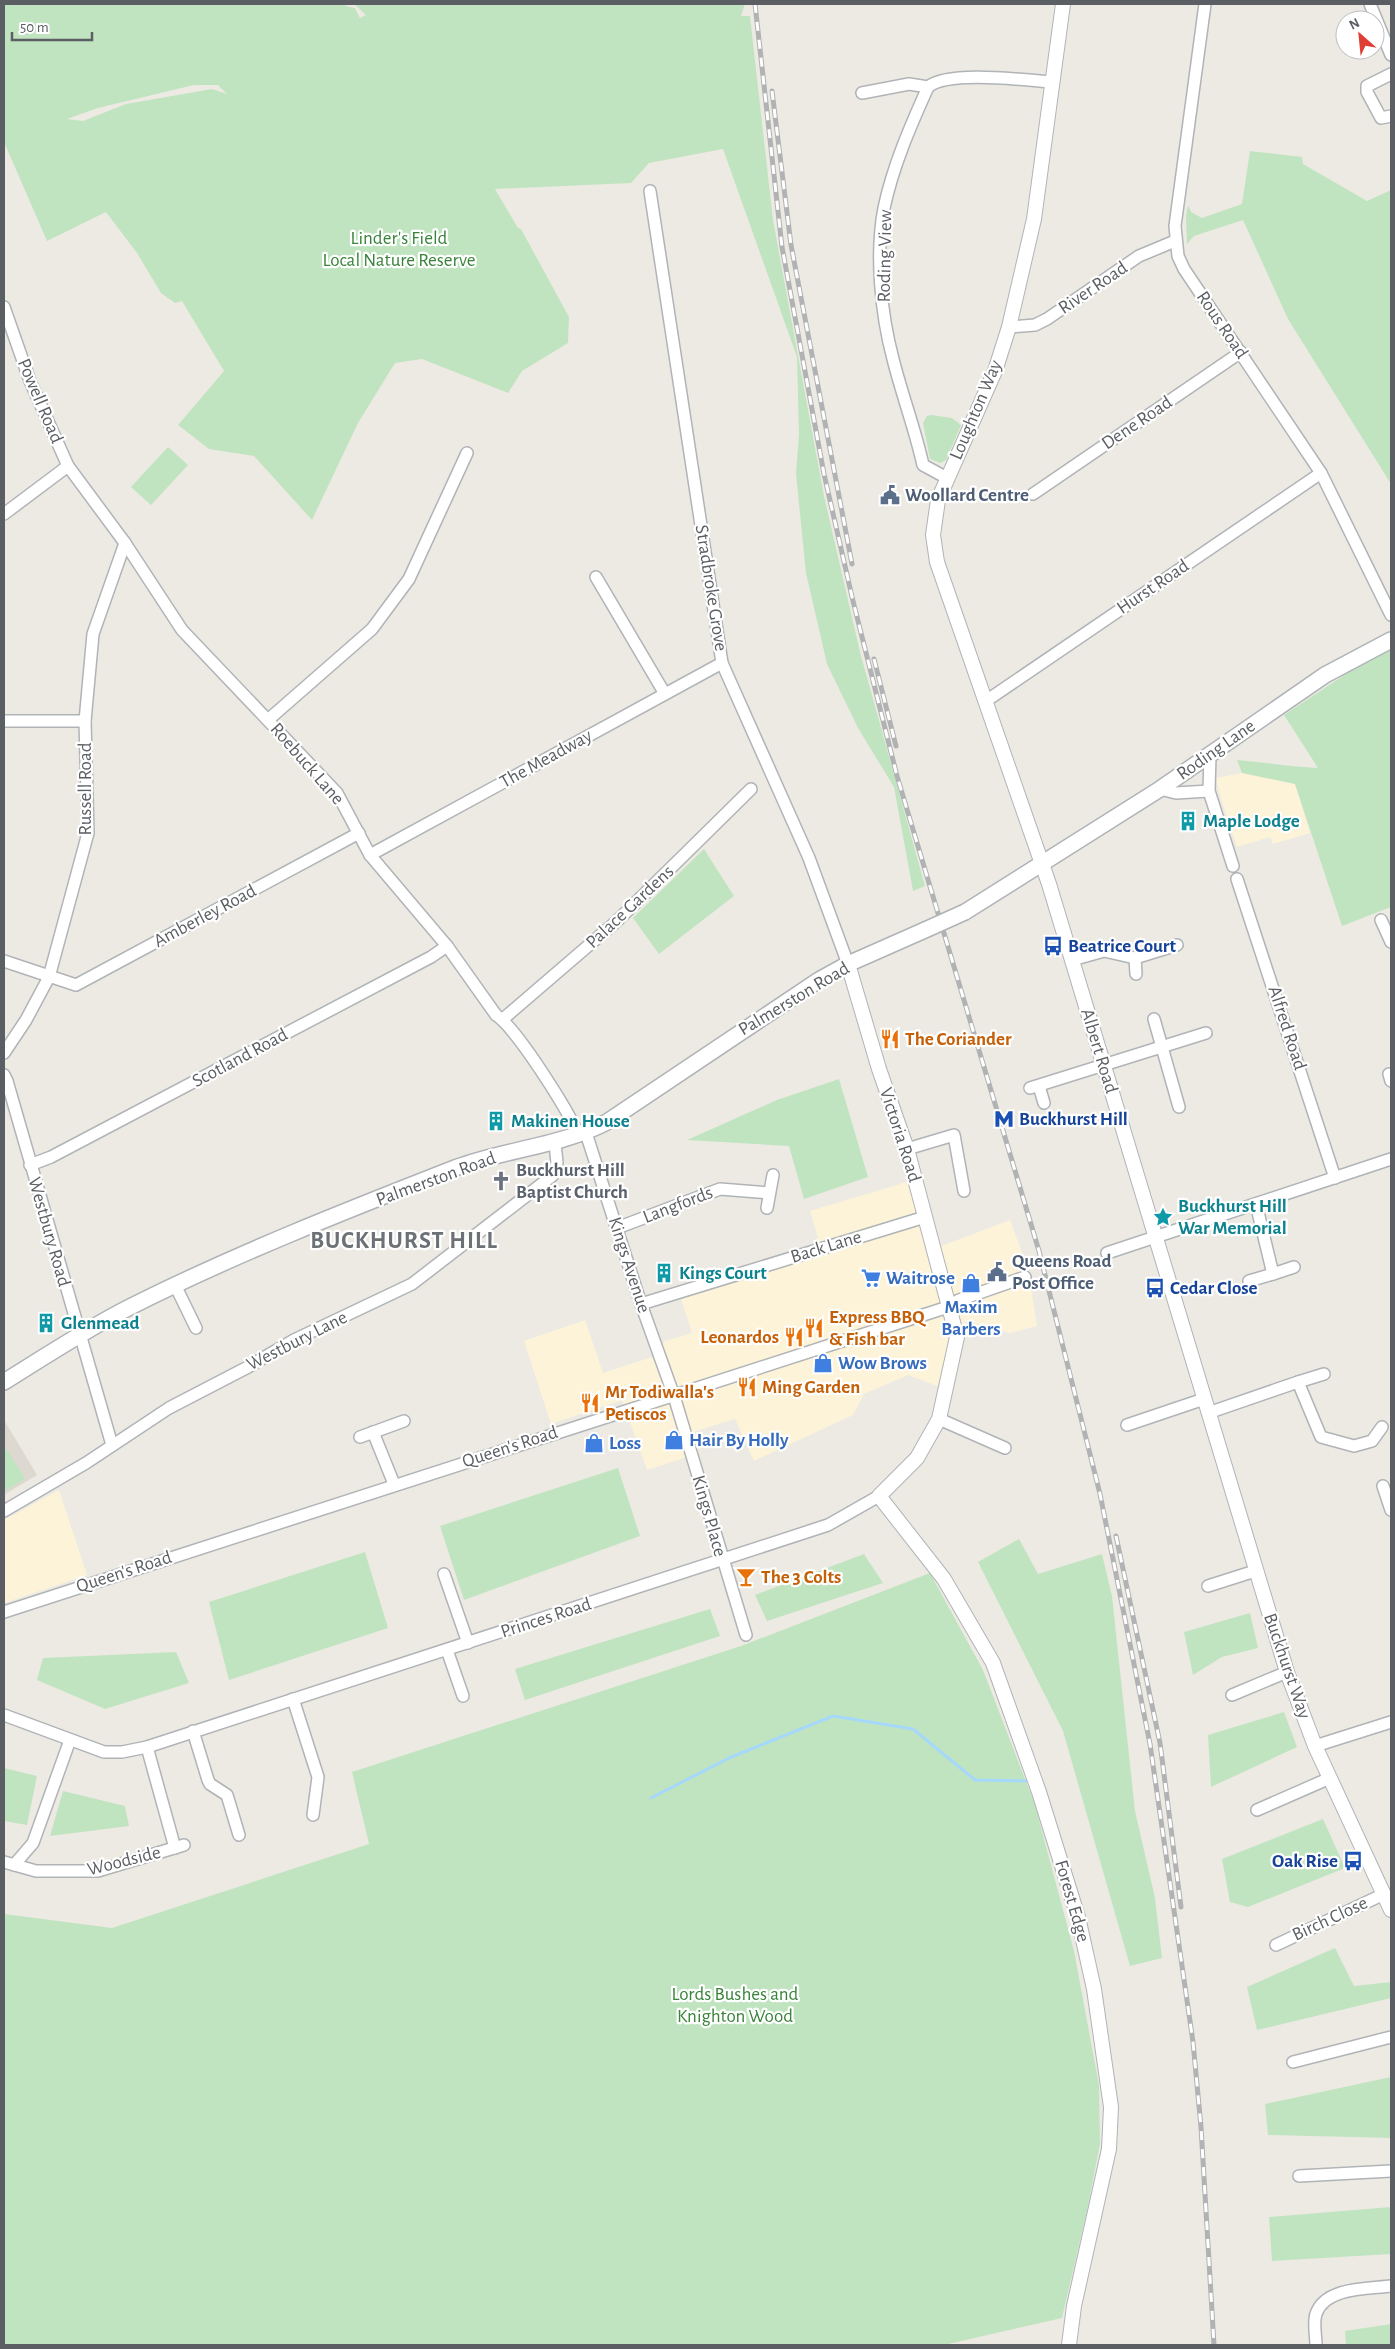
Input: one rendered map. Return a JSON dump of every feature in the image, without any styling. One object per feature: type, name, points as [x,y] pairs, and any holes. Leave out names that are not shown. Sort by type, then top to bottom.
[{"type":"main road","name":"Roding Lane","points":[[1042,862],[1160,789],[1325,675],[1391,640]]},
{"type":"main road","name":"Palmerston Road","points":[[4,1382],[126,1309],[329,1219],[461,1166],[555,1143],[582,1134],[607,1122],[787,1000],[848,964],[965,912],[1042,862]]},
{"type":"street","name":"Loughton Way","points":[[1042,862],[937,562],[933,535],[938,500],[981,406],[1009,327],[1034,219],[1063,4]]},
{"type":"street","name":"Rous Road","points":[[1205,4],[1175,226],[1178,256],[1184,269],[1321,473],[1391,615]]},
{"type":"street","points":[[1370,4],[1391,55]]},
{"type":"street","points":[[1391,74],[1372,82],[1368,86],[1367,92],[1381,118],[1391,116]]},
{"type":"street","points":[[862,92],[909,84],[928,88],[935,82],[943,79],[979,78],[1051,82]]},
{"type":"street","name":"Roding View","points":[[928,88],[900,152],[884,210],[881,289],[885,323],[893,360],[909,408],[923,465],[947,478]]},
{"type":"street","name":"Stradbroke Grove","points":[[650,191],[722,663],[809,858],[848,964]]},
{"type":"street","name":"River Road","points":[[1009,327],[1035,325],[1047,319],[1139,256],[1175,241]]},
{"type":"street","name":"Powell Road","points":[[4,307],[30,381],[68,466]]},
{"type":"street","name":"Dene Road","points":[[1033,494],[1241,352]]},
{"type":"street","points":[[269,719],[372,629],[409,579],[466,453]]},
{"type":"street","points":[[4,514],[68,466]]},
{"type":"street","name":"Roebuck Lane","points":[[68,466],[125,543],[182,630],[269,719],[337,793],[370,855],[447,946],[496,1015],[503,1020],[582,1134]]},
{"type":"street","name":"Hurst Road","points":[[986,700],[1321,473]]},
{"type":"street","name":"Russell Road","points":[[4,1053],[26,1020],[49,977],[88,833],[85,722],[93,634],[125,543]]},
{"type":"street","points":[[596,577],[665,694]]},
{"type":"street","name":"The Meadway","points":[[370,855],[722,663]]},
{"type":"street","points":[[4,721],[85,722]]},
{"type":"street","points":[[1210,755],[1209,791],[1233,866]]},
{"type":"street","name":"Palace Gardens","points":[[503,1020],[617,921],[751,789]]},
{"type":"street","points":[[1160,789],[1176,793],[1209,791]]},
{"type":"street","name":"Amberley Road","points":[[4,961],[76,985],[359,833]]},
{"type":"street","name":"Albert Road","points":[[1042,862],[1206,1406]]},
{"type":"street","name":"Alfred Road","points":[[1237,880],[1335,1178]]},
{"type":"street","points":[[1381,920],[1391,942]]},
{"type":"street","points":[[1072,960],[1104,952],[1135,958],[1177,945]]},
{"type":"street","name":"Scotland Road","points":[[30,1165],[52,1157],[422,962],[447,946]]},
{"type":"street","points":[[1135,958],[1136,974]]},
{"type":"street","name":"Victoria Road","points":[[848,964],[879,1069],[907,1150],[926,1216],[948,1307]]},
{"type":"street","points":[[1154,1019],[1160,1048],[1178,1107]]},
{"type":"street","points":[[1044,1102],[1034,1087],[1206,1032]]},
{"type":"street","name":"Westbury Road","points":[[4,1075],[112,1445]]},
{"type":"street","name":"Kings Avenue","points":[[582,1134],[617,1228],[641,1304],[674,1396]]},
{"type":"street","points":[[907,1150],[954,1135],[964,1191]]},
{"type":"street","name":"Westbury Lane","points":[[4,1511],[169,1408],[248,1367],[294,1340],[412,1284],[552,1176],[557,1163],[555,1143]]},
{"type":"street","points":[[1106,1253],[1391,1159]]},
{"type":"street","points":[[767,1208],[773,1175]]},
{"type":"street","name":"Langfords","points":[[617,1228],[720,1189],[769,1193]]},
{"type":"street","points":[[1256,1204],[1273,1274]]},
{"type":"street","name":"Back Lane","points":[[641,1304],[926,1216]]},
{"type":"street","points":[[1249,1281],[1294,1267]]},
{"type":"street","name":"Queen's Road","points":[[4,1612],[394,1484],[948,1307],[959,1300],[1020,1279]]},
{"type":"street","points":[[175,1286],[196,1328]]},
{"type":"street","name":"Princes Road","points":[[4,1715],[104,1752],[122,1752],[147,1747],[468,1644],[828,1525],[879,1496],[917,1458],[939,1419],[957,1337],[948,1307]]},
{"type":"street","points":[[1127,1425],[1324,1374]]},
{"type":"street","points":[[1298,1382],[1321,1436],[1354,1446],[1372,1441],[1382,1427]]},
{"type":"street","name":"Kings Place","points":[[674,1396],[722,1560],[746,1634]]},
{"type":"street","name":"Buckhurst Way","points":[[1206,1406],[1287,1672],[1316,1746],[1391,1910]]},
{"type":"street","points":[[939,1419],[1005,1448]]},
{"type":"street","points":[[360,1436],[404,1421]]},
{"type":"street","points":[[373,1432],[394,1484]]},
{"type":"street","points":[[1383,1486],[1391,1510]]},
{"type":"street","name":"Forest Edge","points":[[879,1496],[944,1579],[993,1663],[1039,1792],[1078,1916],[1106,2062],[1111,2107],[1109,2149],[1074,2306],[1069,2345]]},
{"type":"street","points":[[1208,1586],[1255,1571]]},
{"type":"street","points":[[444,1574],[468,1644]]},
{"type":"street","points":[[447,1650],[463,1696]]},
{"type":"street","points":[[1232,1695],[1287,1672]]},
{"type":"street","points":[[294,1699],[318,1777],[313,1815]]},
{"type":"street","points":[[1316,1746],[1391,1722]]},
{"type":"street","points":[[193,1731],[208,1780],[210,1784],[227,1794],[239,1834]]},
{"type":"street","points":[[9,1864],[33,1843],[70,1740]]},
{"type":"street","name":"Woodside","points":[[9,1864],[36,1871],[98,1871],[179,1846],[147,1747]]},
{"type":"street","points":[[1257,1810],[1330,1778]]},
{"type":"street","name":"Birch Close","points":[[1276,1945],[1384,1894]]},
{"type":"street","points":[[1293,2062],[1391,2037]]},
{"type":"street","points":[[1299,2176],[1391,2171]]},
{"type":"street","points":[[1316,2345],[1315,2315],[1325,2299],[1343,2293],[1391,2286]]},
{"type":"shaded area","points":[[1242,773],[1295,784],[1310,833],[1273,844],[1270,837],[1237,847],[1216,778]]},
{"type":"shaded area","points":[[920,1178],[939,1247],[1010,1220],[1028,1269],[1037,1326],[1010,1333],[966,1321],[943,1388],[908,1375],[864,1394],[853,1415],[754,1461],[735,1419],[693,1432],[699,1453],[647,1470],[622,1400],[551,1424],[524,1341],[585,1320],[603,1373],[655,1356],[665,1341],[692,1333],[681,1299],[804,1260],[822,1252],[810,1211]]},
{"type":"shaded area","points":[[4,1420],[37,1475],[4,1495]]},
{"type":"shaded area","points":[[59,1490],[87,1575],[4,1603],[4,1520]]},
{"type":"green space","name":"Linder's Field Local Nature Reserve","points":[[4,4],[348,4],[345,6],[355,8],[360,18],[366,15],[354,4],[745,4],[741,16],[750,16],[773,220],[824,496],[860,652],[925,886],[913,891],[894,787],[858,728],[827,664],[806,573],[796,474],[799,434],[797,357],[723,149],[649,163],[631,183],[495,189],[518,228],[521,229],[569,317],[568,343],[522,371],[508,393],[422,359],[395,363],[358,423],[312,520],[254,456],[209,449],[178,425],[224,371],[182,301],[175,303],[161,293],[137,253],[106,212],[47,241],[4,142]],"holes":[[[194,85],[218,85],[227,94],[212,89],[126,104],[83,121],[67,119],[98,108]]]},
{"type":"green space","points":[[1250,151],[1302,157],[1303,164],[1367,201],[1391,190],[1391,484],[1288,319],[1243,220],[1194,236],[1187,244],[1186,216],[1188,205],[1191,212],[1202,218],[1242,204]]},
{"type":"green space","points":[[927,416],[952,418],[961,425],[946,460],[940,463],[930,459],[923,423]]},
{"type":"green space","points":[[168,447],[188,465],[151,505],[131,487]]},
{"type":"green space","points":[[1391,648],[1391,907],[1342,926],[1295,784],[1242,773],[1237,760],[1318,768],[1284,715],[1367,660]]},
{"type":"green space","points":[[704,849],[734,896],[659,954],[633,918]]},
{"type":"green space","points":[[839,1079],[868,1177],[804,1199],[789,1146],[687,1140],[777,1100]]},
{"type":"green space","points":[[7,1449],[25,1479],[7,1490],[4,1483],[4,1451]]},
{"type":"green space","points":[[618,1468],[640,1536],[464,1600],[440,1526]]},
{"type":"green space","points":[[1019,1539],[1038,1574],[1102,1554],[1112,1596],[1135,1811],[1155,1898],[1162,1958],[1130,1966],[1063,1731],[978,1562]]},
{"type":"green space","points":[[365,1552],[388,1628],[229,1680],[209,1602]]},
{"type":"green space","points":[[864,1554],[883,1583],[767,1621],[755,1595]]},
{"type":"green space","name":"Lords Bushes and Knighton Wood","points":[[930,1573],[983,1670],[1035,1805],[1074,1951],[1099,2085],[1100,2144],[1088,2206],[1062,2318],[944,2345],[4,2345],[4,1914],[112,1928],[369,1844],[352,1772],[741,1646]]},
{"type":"green space","points":[[710,1609],[720,1636],[525,1700],[515,1669]]},
{"type":"green space","points":[[1250,1613],[1258,1648],[1222,1657],[1193,1675],[1184,1632]]},
{"type":"green space","points":[[176,1652],[189,1683],[105,1709],[37,1680],[43,1658]]},
{"type":"green space","points":[[1284,1712],[1297,1747],[1211,1787],[1208,1735]]},
{"type":"green space","points":[[4,1768],[37,1776],[27,1825],[4,1821]]},
{"type":"green space","points":[[63,1791],[125,1806],[129,1826],[50,1836]]},
{"type":"green space","points":[[1323,1819],[1345,1868],[1248,1907],[1230,1902],[1222,1859]]},
{"type":"green space","points":[[1335,1948],[1354,1986],[1391,1982],[1391,1998],[1257,2030],[1247,1987]]},
{"type":"green space","points":[[1391,2077],[1391,2138],[1268,2135],[1265,2104]]},
{"type":"green space","points":[[1391,2207],[1391,2254],[1272,2261],[1269,2217]]},
{"type":"green space","points":[[1391,2324],[1391,2345],[1346,2345],[1345,2331]]},
{"type":"waterway","points":[[651,1798],[729,1758],[833,1716],[913,1729],[975,1780],[1030,1781]]},
{"type":"railway","points":[[755,4],[782,247],[824,474],[853,601],[897,776],[1039,1251],[1100,1494],[1150,1744],[1193,2042],[1201,2127],[1214,2345]]},
{"type":"railway","points":[[772,91],[791,245],[852,564]]},
{"type":"railway","points":[[874,659],[896,746]]},
{"type":"railway","points":[[1116,1536],[1160,1743],[1181,1907]]},
{"type":"place","name":"Woollard Centre","points":[[890,495]]},
{"type":"place","name":"Maple Lodge","points":[[1188,821]]},
{"type":"place","name":"Beatrice Court","points":[[1053,946]]},
{"type":"place","name":"The Coriander","points":[[890,1039]]},
{"type":"place","name":"Buckhurst Hill","points":[[1004,1119]]},
{"type":"place","name":"Makinen House","points":[[496,1121]]},
{"type":"place","name":"Buckhurst Hill Baptist Church","points":[[501,1181]]},
{"type":"place","name":"Buckhurst Hill War Memorial","points":[[1163,1217]]},
{"type":"place","name":"Queens Road Post Office","points":[[997,1272]]},
{"type":"place","name":"Kings Court","points":[[664,1273]]},
{"type":"place","name":"Waitrose","points":[[871,1278]]},
{"type":"place","name":"Maxim Barbers","points":[[971,1283]]},
{"type":"place","name":"Cedar Close","points":[[1155,1288]]},
{"type":"place","name":"Glenmead","points":[[46,1323]]},
{"type":"place","name":"Express BBQ & Fish bar","points":[[814,1328]]},
{"type":"place","name":"Leonardos","points":[[794,1337]]},
{"type":"place","name":"Wow Brows","points":[[823,1363]]},
{"type":"place","name":"Ming Garden","points":[[747,1387]]},
{"type":"place","name":"Mr Todiwalla's Petiscos","points":[[590,1403]]},
{"type":"place","name":"Hair By Holly","points":[[674,1440]]},
{"type":"place","name":"Loss","points":[[594,1443]]},
{"type":"place","name":"The 3 Colts","points":[[746,1577]]},
{"type":"place","name":"Oak Rise","points":[[1353,1861]]},
{"type":"district","name":"BUCKHURST HILL","points":[[404,1241]]}]
